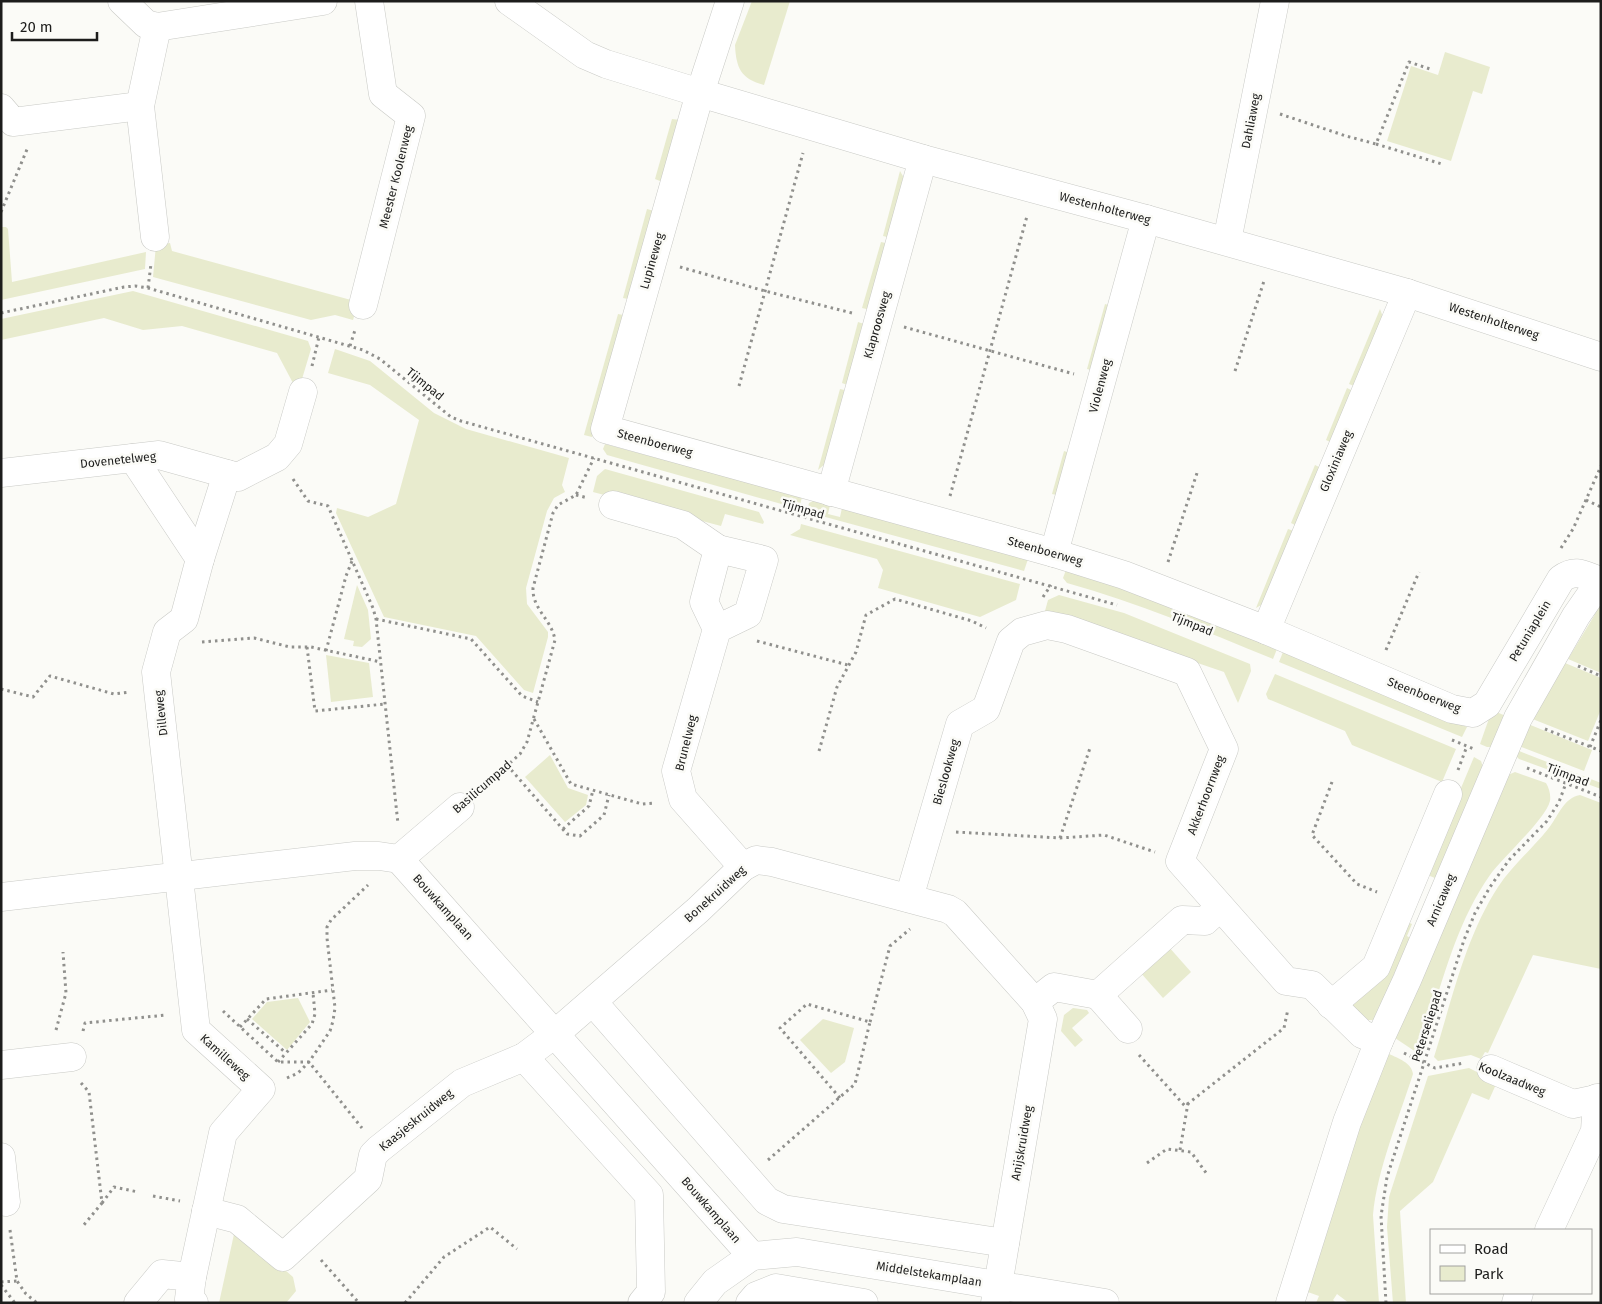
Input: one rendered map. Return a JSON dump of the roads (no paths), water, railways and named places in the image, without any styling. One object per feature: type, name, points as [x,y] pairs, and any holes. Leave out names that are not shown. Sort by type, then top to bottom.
[{"type":"street","points":[[122,1],[146,24],[157,26],[323,1]]},
{"type":"street","name":"Meester Koolenweg","points":[[363,305],[411,116],[383,94],[369,1]]},
{"type":"street","points":[[509,1],[585,55],[606,64],[700,93],[730,1]]},
{"type":"street","name":"Dahliaweg","points":[[1227,241],[1275,1]]},
{"type":"street","points":[[155,237],[140,106],[157,26]]},
{"type":"street","name":"Westenholterweg","points":[[700,93],[924,159],[1146,218],[1407,293],[1601,357]]},
{"type":"street","name":"Lupineweg","points":[[605,430],[700,93]]},
{"type":"street","points":[[1,108],[13,122],[140,106]]},
{"type":"street","name":"Klaproosweg","points":[[831,492],[924,159]]},
{"type":"street","name":"Violenweg","points":[[1054,553],[1146,218]]},
{"type":"street","name":"Gloxiniaweg","points":[[1266,630],[1407,293]]},
{"type":"street","name":"Dovenetelweg","points":[[1,473],[159,455],[238,477],[277,457],[288,444],[303,392]]},
{"type":"street","name":"Steenboerweg","points":[[605,430],[1054,553],[1124,575],[1266,630],[1452,709],[1473,713]]},
{"type":"street","points":[[133,458],[200,559]]},
{"type":"street","name":"Dilleweg","points":[[179,878],[156,672],[167,632],[184,619],[200,559],[227,474]]},
{"type":"street","points":[[613,505],[683,525],[718,549],[764,560],[748,614],[717,629],[704,602],[718,549]]},
{"type":"street","name":"Petuniaplein","points":[[1473,713],[1487,704],[1561,580],[1570,573],[1581,573],[1600,581],[1576,616],[1518,718],[1501,758]]},
{"type":"street","name":"Brunelweg","points":[[717,629],[676,771],[683,799],[743,867]]},
{"type":"street","name":"Akkerhoornweg","points":[[1030,632],[1067,629],[1187,672],[1224,749],[1180,861],[1220,907]]},
{"type":"street","name":"Bieslookweg","points":[[909,898],[960,724],[986,709],[1030,632]]},
{"type":"street","name":"Arnicaweg","points":[[1290,1302],[1347,1122],[1379,1041],[1407,980],[1501,758]]},
{"type":"street","points":[[1331,1005],[1376,967],[1448,794]]},
{"type":"street","name":"Basilicumpad","points":[[402,856],[460,807]]},
{"type":"street","points":[[1,897],[179,878],[355,856],[402,856]]},
{"type":"street","name":"Bouwkamplaan","points":[[402,856],[752,1256]]},
{"type":"street","name":"Bonekruidweg","points":[[556,1033],[698,910],[743,867],[756,860],[772,862],[909,898]]},
{"type":"street","name":"Kamilleweg","points":[[138,1303],[162,1274],[192,1293],[206,1211],[223,1133],[261,1089],[196,1030],[179,878]]},
{"type":"street","name":"Anijskruidweg","points":[[909,898],[948,909],[955,913],[1035,1002],[1043,1019],[996,1294]]},
{"type":"street","points":[[1098,995],[1182,920],[1205,921],[1220,907],[1286,981],[1312,985],[1362,1034],[1379,1041]]},
{"type":"street","points":[[1035,1002],[1054,987],[1098,995],[1128,1029]]},
{"type":"street","points":[[592,1002],[767,1201],[783,1209],[1005,1243]]},
{"type":"street","name":"Kaasjeskruidweg","points":[[206,1211],[237,1219],[283,1256],[368,1179],[373,1155],[379,1150],[462,1083],[524,1056],[556,1033]]},
{"type":"street","points":[[524,1056],[649,1195],[651,1292],[642,1303]]},
{"type":"street","points":[[1,1065],[67,1064]]},
{"type":"street","name":"Koolzaadweg","points":[[1491,1069],[1573,1104],[1599,1098],[1596,1131],[1549,1229]]},
{"type":"street","points":[[1,1157],[6,1202]]},
{"type":"street","name":"Middelstekamplaan","points":[[752,1256],[797,1252],[996,1294],[1105,1303]]},
{"type":"street","points":[[698,1303],[714,1282],[752,1256]]},
{"type":"street","points":[[753,1300],[776,1288],[864,1303]]}]
